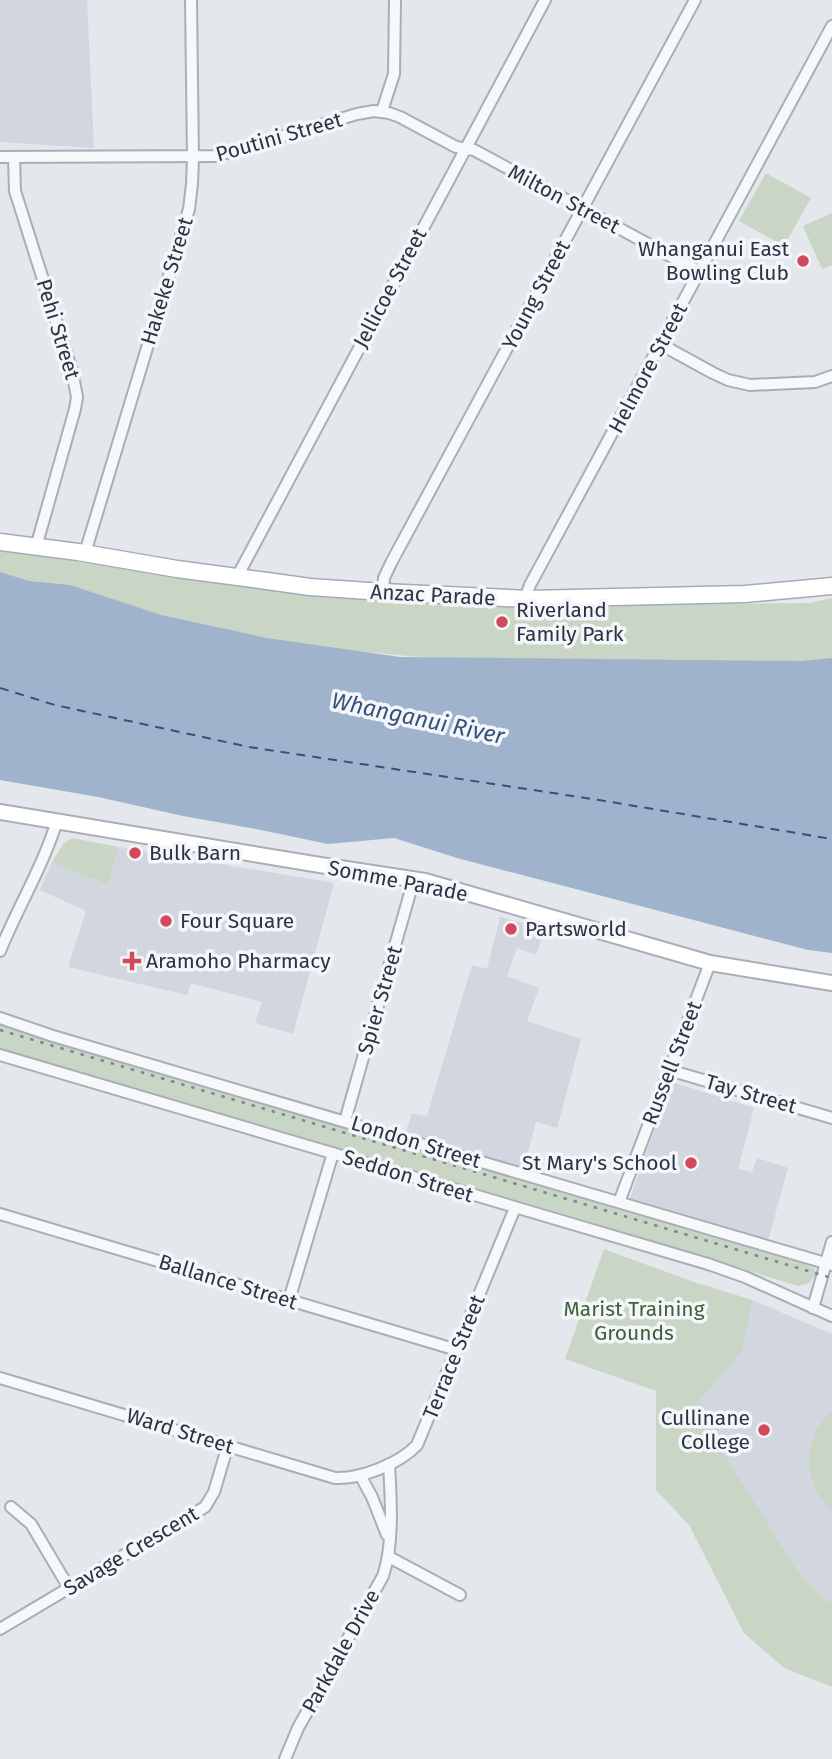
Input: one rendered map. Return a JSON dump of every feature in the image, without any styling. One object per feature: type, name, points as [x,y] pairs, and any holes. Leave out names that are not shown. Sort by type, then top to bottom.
[{"type":"main road","name":"Anzac Parade","points":[[0,532],[81,552]]},
{"type":"main road","name":"Anzac Parade","points":[[0,542],[310,587],[383,592],[528,599],[745,594],[832,586]]},
{"type":"main road","name":"Somme Parade","points":[[0,811],[414,879],[710,962],[832,983]]},
{"type":"street","name":"Hakeke Street","points":[[81,552],[189,209],[193,158],[191,0]]},
{"type":"street","points":[[395,0],[394,74],[382,111],[400,117],[456,147],[465,148]]},
{"type":"street","name":"Jellicoe Street","points":[[237,577],[545,0]]},
{"type":"street","name":"Young Street","points":[[383,592],[384,578],[391,563],[695,0]]},
{"type":"street","name":"Helmore Street","points":[[528,599],[530,585],[832,26]]},
{"type":"street","name":"Poutini Street","points":[[0,158],[216,156],[357,114],[382,111]]},
{"type":"street","name":"Milton Street","points":[[465,148],[474,150],[700,272]]},
{"type":"street","name":"Pehi Street","points":[[14,158],[15,191],[72,371],[77,397],[38,540]]},
{"type":"street","points":[[660,344],[728,380],[750,385],[815,382],[832,376]]},
{"type":"street","points":[[0,951],[43,859],[57,821]]},
{"type":"street","name":"Spier Street","points":[[345,1121],[414,879]]},
{"type":"street","name":"Russell Street","points":[[619,1202],[710,962]]},
{"type":"street","name":"London Street","points":[[0,1018],[53,1036],[829,1264]]},
{"type":"street","name":"Seddon Street","points":[[0,1055],[708,1264],[745,1277],[832,1316]]},
{"type":"street","name":"Tay Street","points":[[669,1070],[832,1118]]},
{"type":"street","points":[[289,1300],[333,1153]]},
{"type":"street","name":"Terrace Street","points":[[360,1475],[389,1464],[417,1445],[516,1208]]},
{"type":"street","name":"Ballance Street","points":[[0,1214],[457,1350]]},
{"type":"street","points":[[813,1308],[829,1264],[832,1242]]},
{"type":"street","name":"Ward Street","points":[[0,1378],[335,1478],[360,1475]]},
{"type":"street","name":"Savage Crescent","points":[[0,1629],[205,1507],[214,1492],[228,1446]]},
{"type":"street","name":"Parkdale Drive","points":[[285,1759],[298,1728],[383,1576],[389,1557],[389,1464]]},
{"type":"street","name":"Parkdale Drive","points":[[360,1475],[389,1541]]},
{"type":"street","points":[[12,1507],[31,1524],[69,1588]]},
{"type":"street","points":[[389,1557],[460,1595]]},
{"type":"shaded area","points":[[0,0],[87,0],[94,148],[0,142]]},
{"type":"shaded area","points":[[119,847],[334,883],[293,1034],[255,1023],[262,1002],[191,983],[187,995],[68,967],[86,911],[40,890],[52,862],[108,885]]},
{"type":"shaded area","points":[[500,917],[545,929],[536,955],[517,948],[507,976],[539,988],[527,1021],[581,1039],[557,1128],[536,1122],[523,1170],[406,1132],[412,1113],[427,1116],[472,965],[487,969]]},
{"type":"shaded area","name":"St Mary's School","points":[[672,1082],[754,1108],[738,1169],[752,1172],[757,1158],[788,1168],[768,1241],[629,1201]]},
{"type":"shaded area","name":"Cullinane College","points":[[702,1284],[752,1300],[832,1334],[832,1606],[812,1597],[663,1394]]},
{"type":"green space","points":[[766,173],[811,198],[784,246],[739,221]]},
{"type":"green space","points":[[832,213],[832,265],[822,269],[803,226]]},
{"type":"green space","name":"Riverland Family Park","points":[[0,550],[230,585],[445,603],[809,603],[832,598],[832,666],[569,666],[408,656],[240,639],[0,574]]},
{"type":"green space","points":[[72,838],[119,847],[108,885],[52,862],[64,843]]},
{"type":"green space","points":[[0,1024],[804,1264],[815,1269],[815,1275],[809,1283],[798,1286],[581,1219],[0,1049]]},
{"type":"green space","name":"Marist Training Grounds","points":[[604,1249],[702,1285],[752,1300],[742,1351],[694,1406],[799,1574],[823,1598],[832,1603],[832,1687],[784,1668],[744,1633],[689,1525],[656,1490],[656,1391],[565,1359]]},
{"type":"green space","points":[[832,1411],[832,1511],[815,1487],[809,1461],[815,1434]]},
{"type":"water","name":"Whanganui River","points":[[0,572],[29,581],[70,585],[161,615],[267,638],[400,657],[800,661],[832,658],[832,953],[808,950],[457,858],[394,838],[328,844],[0,780]]},
{"type":"ferry route","points":[[0,688],[55,705],[249,747],[599,800],[832,839]]},
{"type":"railway","points":[[0,1030],[832,1278]]},
{"type":"place","name":"Whanganui East Bowling Club","points":[[803,261]]},
{"type":"place","name":"Riverland Family Park","points":[[502,622]]},
{"type":"place","name":"Bulk Barn","points":[[135,853]]},
{"type":"place","name":"Four Square","points":[[166,921]]},
{"type":"place","name":"Partsworld","points":[[511,929]]},
{"type":"place","name":"Aramoho Pharmacy","points":[[132,961]]},
{"type":"place","name":"St Mary's School","points":[[691,1163]]},
{"type":"place","name":"Cullinane College","points":[[764,1430]]}]
